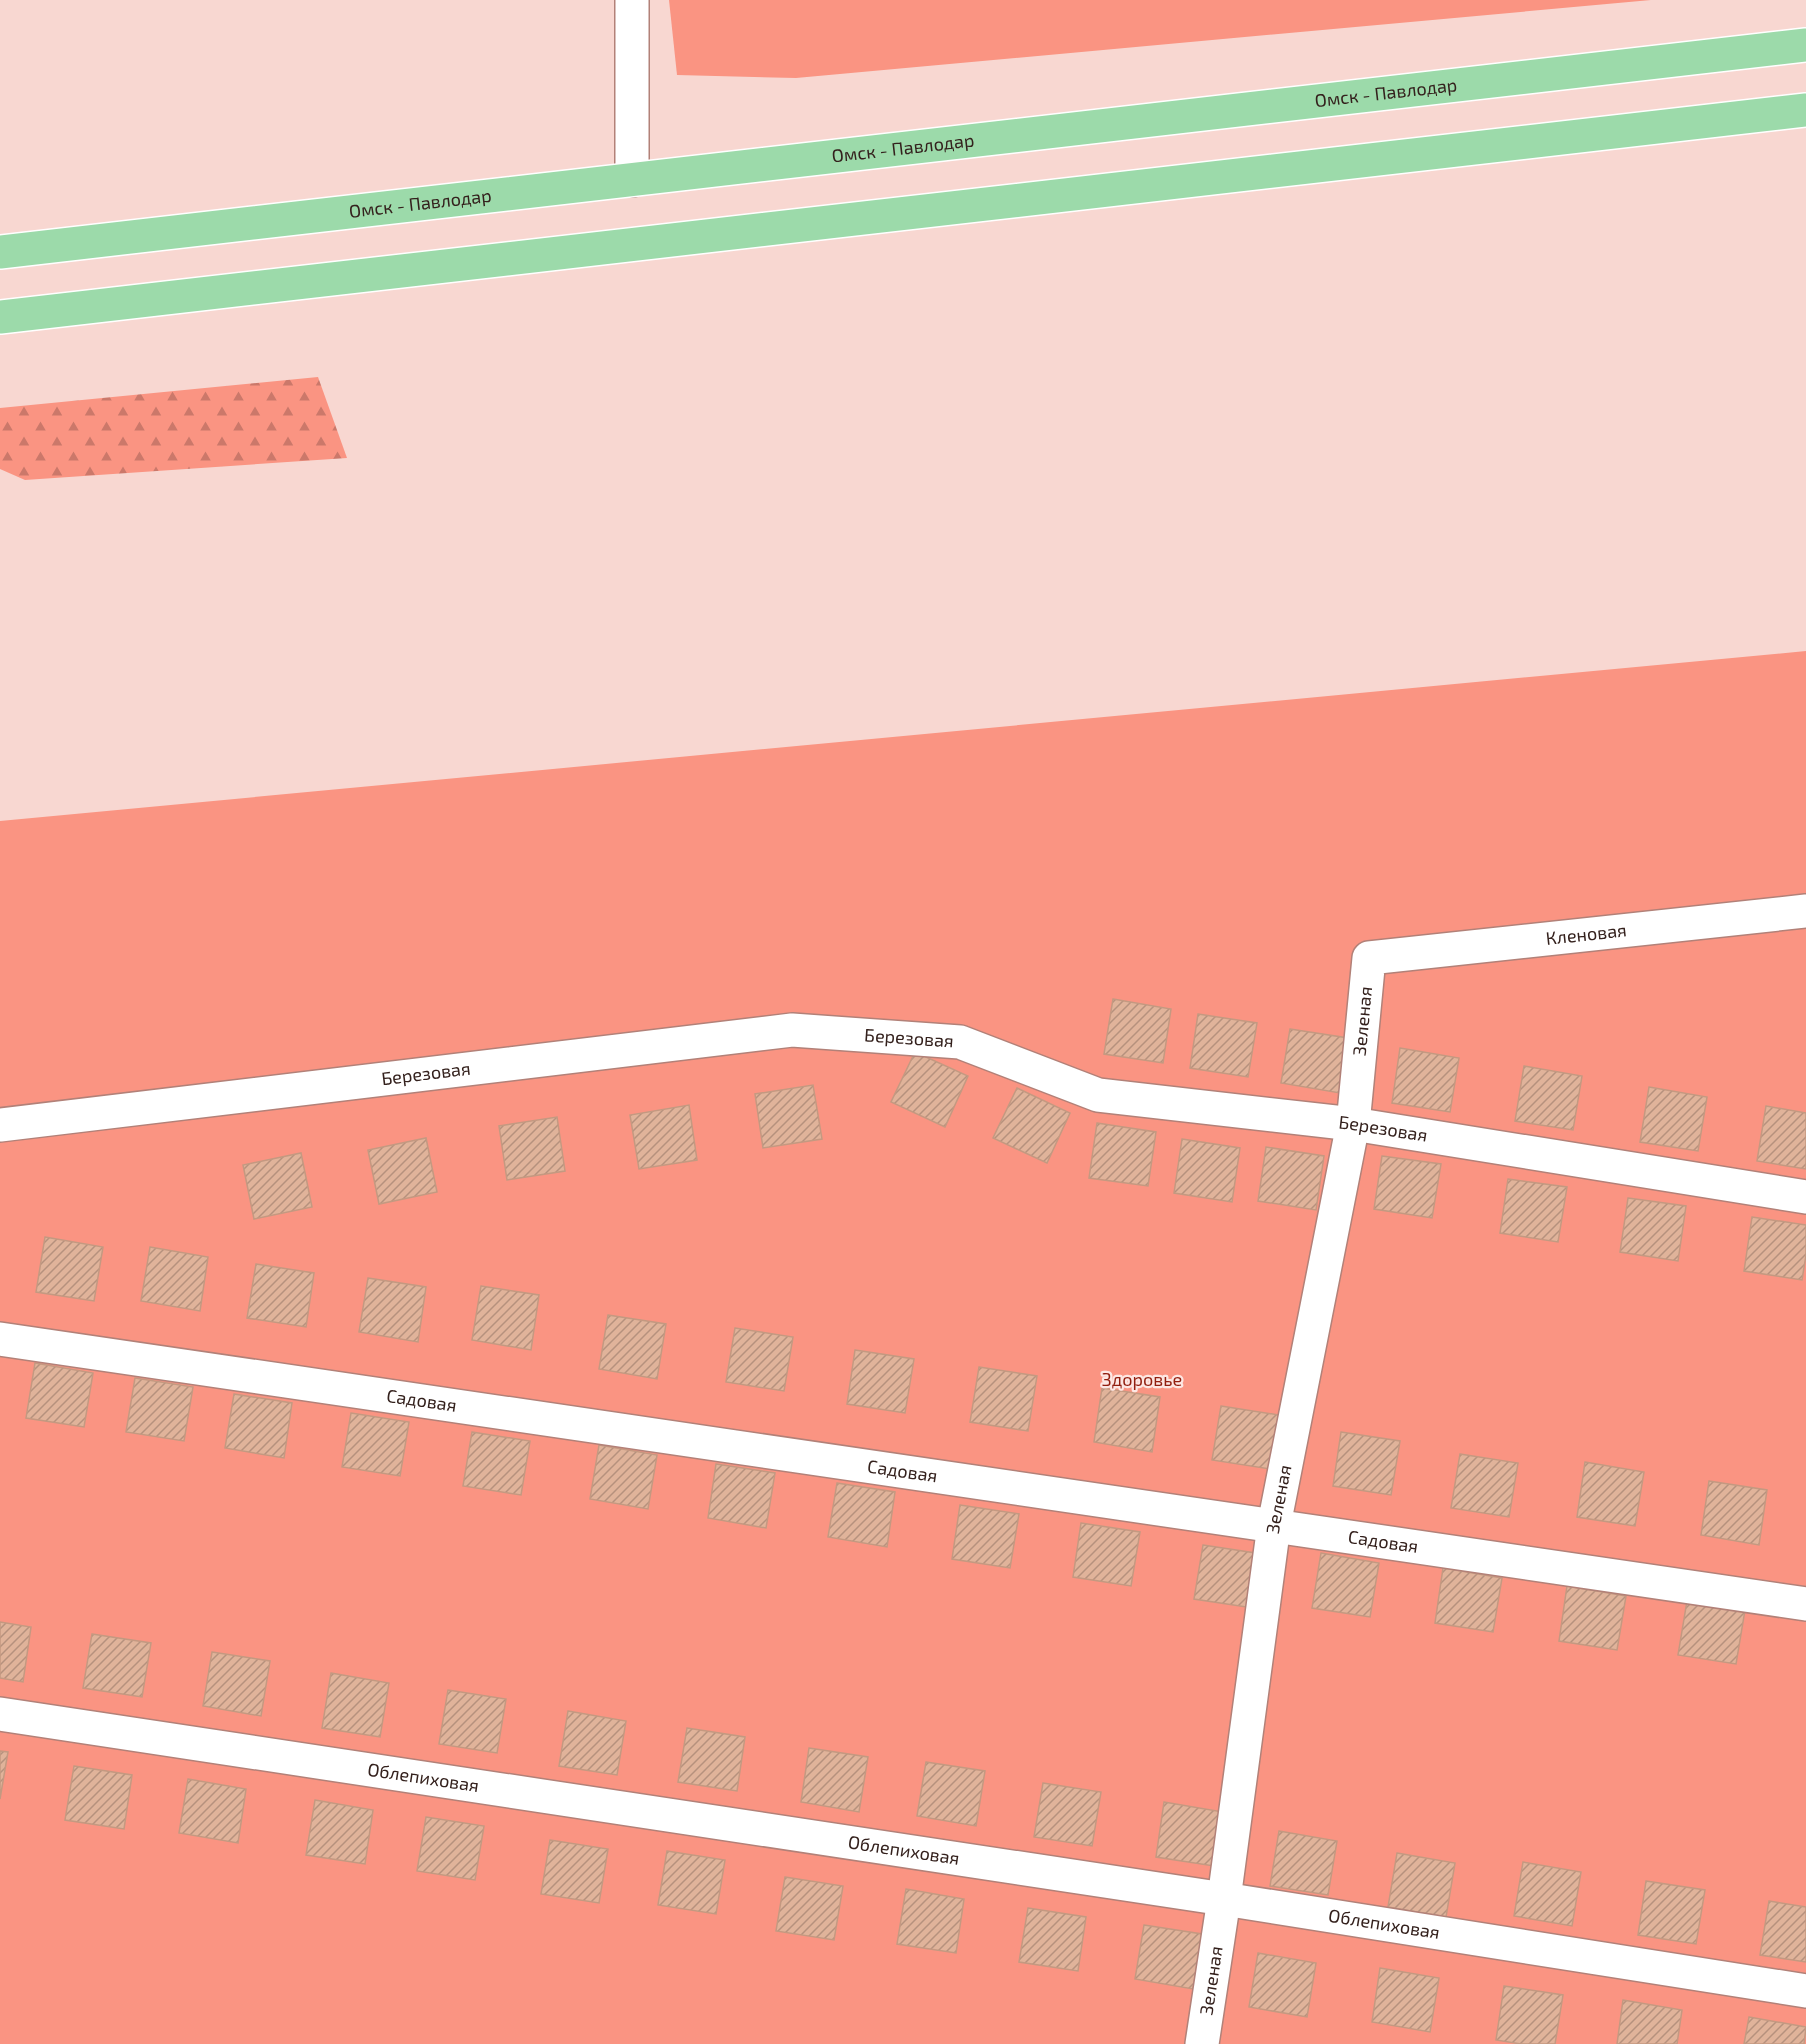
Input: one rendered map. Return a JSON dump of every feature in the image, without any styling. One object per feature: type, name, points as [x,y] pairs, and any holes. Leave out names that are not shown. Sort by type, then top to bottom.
[{"type":"highway","name":"Омск - Павлодар","points":[[0,252],[1806,45]]},
{"type":"highway","points":[[0,317],[1806,110]]},
{"type":"street","points":[[632,0],[633,180]]},
{"type":"street","name":"Кленовая","points":[[1369,958],[1806,911]]},
{"type":"street","name":"Зеленая","points":[[1202,2044],[1224,1899],[1274,1525],[1353,1124],[1369,958]]},
{"type":"street","name":"Березовая","points":[[0,1125],[792,1030],[960,1042],[1098,1095],[1353,1124],[1806,1197]]},
{"type":"street","name":"Садовая","points":[[0,1339],[1806,1604]]},
{"type":"street","name":"Облепиховая","points":[[0,1714],[1224,1899],[1806,1991]]},
{"type":"green space","points":[[669,0],[1651,0],[796,78],[677,75]]},
{"type":"green space","points":[[318,377],[347,458],[25,480],[0,469],[0,408]]},
{"type":"green space","name":"Здоровье","points":[[1806,651],[1806,2044],[0,2044],[0,821]]},
{"type":"building","points":[[1113,999],[1171,1009],[1163,1063],[1104,1054]]},
{"type":"building","points":[[1198,1014],[1257,1023],[1248,1077],[1190,1068]]},
{"type":"building","points":[[1290,1029],[1348,1038],[1340,1093],[1281,1083]]},
{"type":"building","points":[[1400,1048],[1459,1058],[1450,1112],[1392,1103]]},
{"type":"building","points":[[915,1052],[968,1076],[945,1127],[891,1102]]},
{"type":"building","points":[[1524,1066],[1582,1076],[1573,1130],[1515,1121]]},
{"type":"building","points":[[813,1085],[822,1139],[763,1148],[755,1094]]},
{"type":"building","points":[[1649,1087],[1707,1097],[1698,1151],[1640,1142]]},
{"type":"building","points":[[1017,1088],[1070,1113],[1047,1163],[993,1138]]},
{"type":"building","points":[[689,1105],[697,1160],[639,1169],[630,1115]]},
{"type":"building","points":[[1766,1106],[1806,1113],[1806,1169],[1757,1161]]},
{"type":"building","points":[[557,1117],[565,1171],[507,1180],[499,1126]]},
{"type":"building","points":[[1097,1123],[1156,1132],[1148,1186],[1089,1178]]},
{"type":"building","points":[[426,1138],[437,1192],[379,1204],[368,1150]]},
{"type":"building","points":[[1182,1139],[1240,1148],[1232,1202],[1174,1193]]},
{"type":"building","points":[[1266,1147],[1324,1156],[1316,1210],[1258,1201]]},
{"type":"building","points":[[301,1153],[312,1207],[254,1219],[243,1165]]},
{"type":"building","points":[[1382,1156],[1441,1164],[1432,1218],[1374,1209]]},
{"type":"building","points":[[1508,1179],[1567,1187],[1558,1242],[1500,1233]]},
{"type":"building","points":[[1628,1198],[1686,1206],[1678,1261],[1620,1252]]},
{"type":"building","points":[[1752,1217],[1806,1225],[1806,1255],[1802,1280],[1744,1271]]},
{"type":"building","points":[[45,1237],[103,1247],[94,1301],[36,1292]]},
{"type":"building","points":[[150,1247],[208,1257],[200,1311],[141,1301]]},
{"type":"building","points":[[256,1264],[314,1273],[306,1327],[247,1318]]},
{"type":"building","points":[[368,1278],[426,1287],[418,1342],[359,1332]]},
{"type":"building","points":[[481,1286],[539,1295],[531,1350],[472,1340]]},
{"type":"building","points":[[608,1315],[666,1324],[657,1379],[599,1369]]},
{"type":"building","points":[[735,1328],[793,1337],[784,1391],[726,1382]]},
{"type":"building","points":[[855,1350],[914,1359],[905,1413],[847,1404]]},
{"type":"building","points":[[35,1363],[93,1373],[84,1427],[26,1418]]},
{"type":"building","points":[[979,1367],[1037,1376],[1028,1431],[970,1422]]},
{"type":"building","points":[[135,1378],[193,1387],[184,1441],[126,1432]]},
{"type":"building","points":[[1102,1388],[1160,1397],[1152,1452],[1094,1442]]},
{"type":"building","points":[[234,1394],[292,1403],[284,1458],[225,1448]]},
{"type":"building","points":[[1221,1406],[1279,1415],[1270,1469],[1212,1460]]},
{"type":"building","points":[[351,1413],[409,1422],[400,1476],[342,1467]]},
{"type":"building","points":[[472,1432],[530,1441],[521,1495],[463,1486]]},
{"type":"building","points":[[1341,1432],[1400,1441],[1391,1495],[1333,1486]]},
{"type":"building","points":[[599,1445],[657,1455],[648,1509],[590,1499]]},
{"type":"building","points":[[1460,1454],[1518,1463],[1509,1517],[1451,1508]]},
{"type":"building","points":[[1585,1462],[1644,1472],[1635,1526],[1577,1517]]},
{"type":"building","points":[[716,1464],[775,1473],[766,1528],[708,1518]]},
{"type":"building","points":[[1709,1481],[1767,1490],[1759,1545],[1701,1535]]},
{"type":"building","points":[[837,1483],[895,1492],[887,1547],[828,1537]]},
{"type":"building","points":[[960,1505],[1019,1514],[1010,1568],[952,1559]]},
{"type":"building","points":[[1081,1523],[1140,1532],[1131,1586],[1073,1577]]},
{"type":"building","points":[[1203,1545],[1262,1554],[1253,1608],[1194,1599]]},
{"type":"building","points":[[1321,1553],[1379,1563],[1370,1617],[1312,1608]]},
{"type":"building","points":[[1443,1568],[1502,1578],[1493,1632],[1435,1623]]},
{"type":"building","points":[[1567,1586],[1626,1596],[1617,1650],[1559,1641]]},
{"type":"building","points":[[1687,1601],[1745,1610],[1736,1664],[1678,1655]]},
{"type":"building","points":[[0,1622],[31,1627],[23,1682],[0,1678]]},
{"type":"building","points":[[92,1634],[151,1643],[142,1697],[83,1688]]},
{"type":"building","points":[[212,1652],[270,1661],[261,1716],[203,1706]]},
{"type":"building","points":[[331,1673],[389,1683],[380,1737],[322,1728]]},
{"type":"building","points":[[448,1690],[506,1699],[497,1753],[439,1744]]},
{"type":"building","points":[[568,1711],[626,1721],[617,1775],[559,1766]]},
{"type":"building","points":[[687,1728],[745,1737],[737,1791],[678,1782]]},
{"type":"building","points":[[809,1748],[868,1757],[859,1812],[801,1802]]},
{"type":"building","points":[[0,1751],[8,1752],[0,1799]]},
{"type":"building","points":[[926,1762],[985,1771],[976,1826],[917,1816]]},
{"type":"building","points":[[74,1766],[132,1775],[124,1829],[65,1820]]},
{"type":"building","points":[[188,1779],[246,1789],[238,1843],[179,1833]]},
{"type":"building","points":[[1043,1783],[1101,1792],[1092,1846],[1034,1837]]},
{"type":"building","points":[[315,1800],[373,1810],[365,1864],[306,1855]]},
{"type":"building","points":[[1164,1802],[1223,1812],[1214,1866],[1156,1857]]},
{"type":"building","points":[[426,1817],[484,1826],[475,1880],[417,1871]]},
{"type":"building","points":[[1279,1831],[1337,1841],[1328,1895],[1270,1886]]},
{"type":"building","points":[[550,1840],[608,1849],[599,1903],[541,1894]]},
{"type":"building","points":[[667,1851],[725,1860],[716,1914],[658,1905]]},
{"type":"building","points":[[1397,1853],[1455,1863],[1446,1917],[1388,1907]]},
{"type":"building","points":[[1523,1862],[1581,1872],[1572,1926],[1514,1916]]},
{"type":"building","points":[[785,1877],[843,1886],[834,1940],[776,1931]]},
{"type":"building","points":[[1646,1881],[1705,1890],[1696,1944],[1638,1935]]},
{"type":"building","points":[[906,1889],[964,1899],[956,1953],[897,1944]]},
{"type":"building","points":[[1769,1901],[1806,1907],[1806,1962],[1760,1955]]},
{"type":"building","points":[[1028,1908],[1086,1917],[1078,1971],[1019,1962]]},
{"type":"building","points":[[1144,1925],[1202,1934],[1193,1989],[1135,1979]]},
{"type":"building","points":[[1258,1953],[1316,1963],[1307,2017],[1249,2007]]},
{"type":"building","points":[[1380,1968],[1439,1978],[1430,2032],[1372,2022]]},
{"type":"building","points":[[1504,1986],[1563,1995],[1555,2044],[1521,2044],[1496,2040]]},
{"type":"building","points":[[1623,2000],[1682,2010],[1677,2044],[1617,2044]]},
{"type":"building","points":[[1749,2017],[1806,2027],[1804,2044],[1744,2044]]}]
